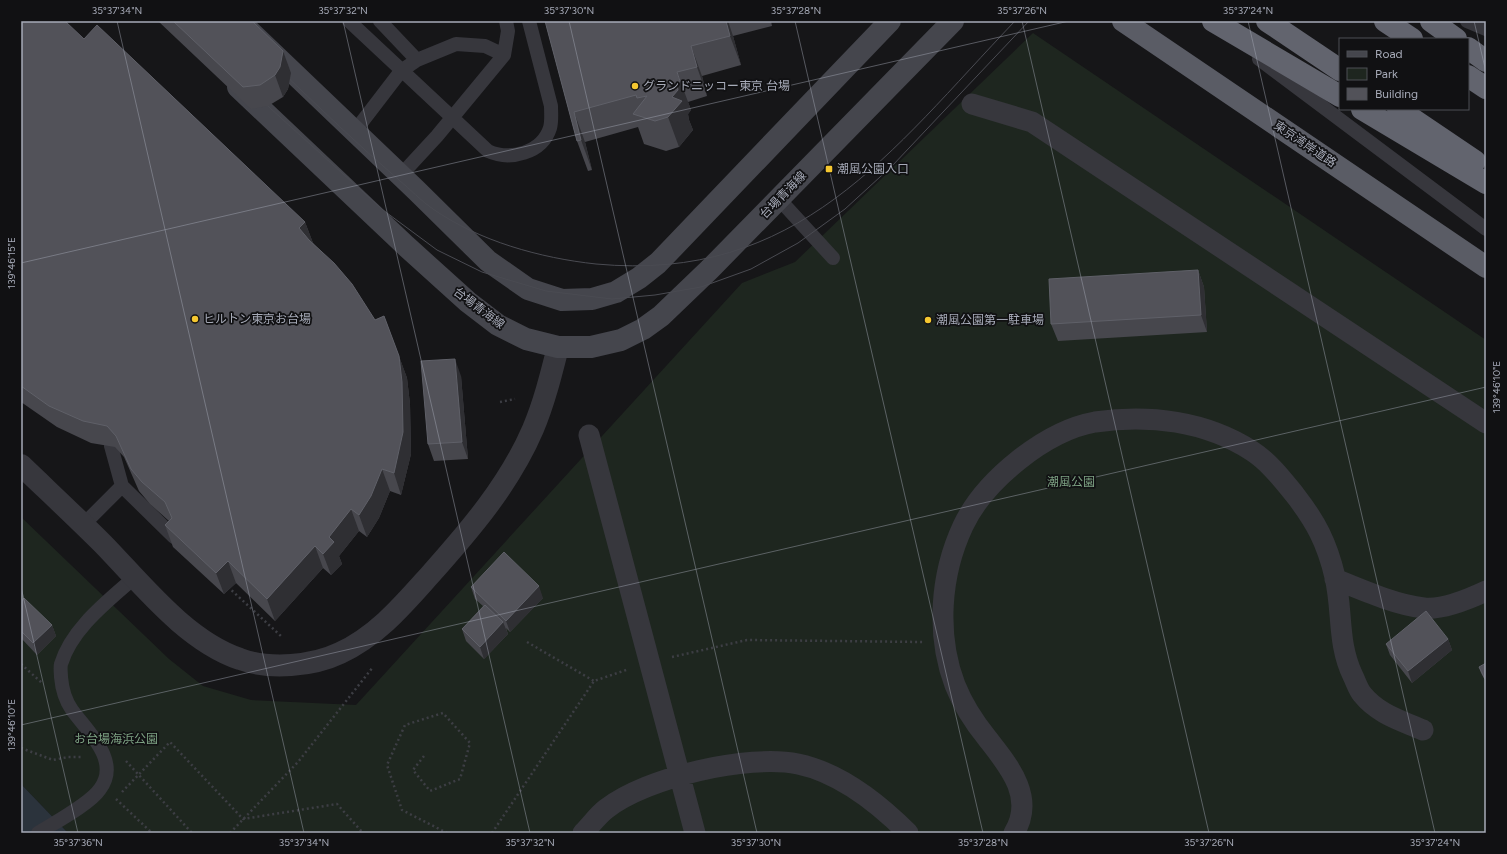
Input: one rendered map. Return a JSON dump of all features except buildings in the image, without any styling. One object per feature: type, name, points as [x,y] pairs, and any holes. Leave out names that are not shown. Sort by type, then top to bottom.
[{"type":"highway","name":"東京湾岸道路","points":[[1124,21],[1486,267]]},
{"type":"highway","points":[[1213,21],[1339,95]]},
{"type":"highway","points":[[1267,21],[1339,69]]},
{"type":"highway","points":[[1385,21],[1410,38]]},
{"type":"highway","points":[[1431,21],[1455,38]]},
{"type":"highway","points":[[1469,49],[1486,61]]},
{"type":"highway","points":[[1469,77],[1486,88]]},
{"type":"highway","points":[[1364,110],[1486,184]]},
{"type":"highway","points":[[1399,110],[1486,168]]},
{"type":"main road","points":[[239,21],[401,175],[488,261],[528,289],[562,300],[592,299],[616,292],[658,263],[890,21]]},
{"type":"main road","name":"台場青海線","points":[[226,76],[468,302],[498,325],[526,339],[558,347],[592,347],[621,340],[643,329],[661,316],[779,199],[953,21]]},
{"type":"street","points":[[972,104],[1032,122],[1486,423]]},
{"type":"street","points":[[21,465],[195,634],[221,651],[241,660],[287,665],[307,663],[339,654],[370,635],[388,620],[454,549],[487,508],[512,471],[533,429],[549,385],[558,347]]},
{"type":"street","points":[[1014,833],[1020,824],[1022,801],[1016,776],[966,708],[955,684],[945,642],[944,607],[946,579],[955,544],[970,512],[1017,461],[1041,444],[1086,424],[1120,418],[1152,418],[1190,424],[1222,435],[1253,452],[1278,474],[1308,512],[1327,547],[1339,602],[1340,631],[1346,661],[1361,693],[1382,713],[1423,730]]},
{"type":"street","points":[[589,435],[648,663],[695,833]]},
{"type":"street","points":[[163,499],[185,538]]},
{"type":"street","points":[[1335,580],[1383,598],[1425,608],[1462,602],[1486,591]]},
{"type":"street","points":[[584,833],[606,809],[634,792],[680,776],[734,764],[771,761],[799,764],[831,775],[858,791],[889,814],[908,833]]},
{"type":"lane","points":[[349,21],[488,151],[495,154],[511,156],[525,153],[538,146],[550,128],[550,106],[529,21]]},
{"type":"lane","points":[[380,21],[417,60]]},
{"type":"lane","points":[[401,175],[453,117],[504,54],[508,31],[506,21]]},
{"type":"lane","points":[[1209,21],[1486,229]]},
{"type":"lane","points":[[1467,21],[1486,28]]},
{"type":"lane","points":[[355,131],[401,71],[417,60],[456,44],[485,46],[504,54]]},
{"type":"lane","points":[[779,199],[833,258]]},
{"type":"lane","points":[[114,436],[122,486],[185,538]]},
{"type":"lane","points":[[84,525],[122,486]]},
{"type":"lane","points":[[38,833],[100,791],[108,776],[104,753],[72,709],[62,689],[60,666],[67,648],[82,627],[135,577]]},
{"type":"path","points":[[500,402],[515,399]]},
{"type":"path","points":[[225,583],[282,637]]},
{"type":"path","points":[[492,833],[594,681],[648,663],[747,640],[945,642]]},
{"type":"path","points":[[527,642],[594,681]]},
{"type":"path","points":[[230,833],[298,762],[373,667]]},
{"type":"path","points":[[424,756],[413,770],[430,791],[460,779],[470,743],[443,713],[405,725],[387,765],[402,810],[447,833]]},
{"type":"path","points":[[152,833],[115,799],[170,742],[243,819]]},
{"type":"path","points":[[21,748],[53,760],[81,757]]},
{"type":"path","points":[[243,819],[337,804],[363,833]]},
{"type":"green space","name":"潮風公園","points":[[1033,33],[1486,340],[1486,833],[68,833],[21,784],[21,517],[169,659],[203,686],[251,700],[356,705],[742,283],[795,262]]},
{"type":"shaded area","points":[[21,784],[68,833],[21,833]]},
{"type":"tram line","points":[[281,71],[354,140],[424,202],[451,220],[470,230],[511,246],[575,261],[596,264],[667,264],[730,252],[785,230],[835,199],[881,160],[925,117],[1015,21]]},
{"type":"tram line","points":[[260,99],[383,210],[437,250],[482,272],[546,291],[612,299],[655,295],[701,287],[751,269],[798,243],[845,209],[892,166],[1029,21]]},
{"type":"place","name":"グランドニッコー東京 台場","points":[[635,86]]},
{"type":"place","name":"潮風公園入口","points":[[829,169]]},
{"type":"place","name":"ヒルトン東京お台場","points":[[195,319]]},
{"type":"place","name":"潮風公園第一駐車場","points":[[928,320]]},
{"type":"park label","name":"お台場海浜公園","points":[[116,739]]}]
